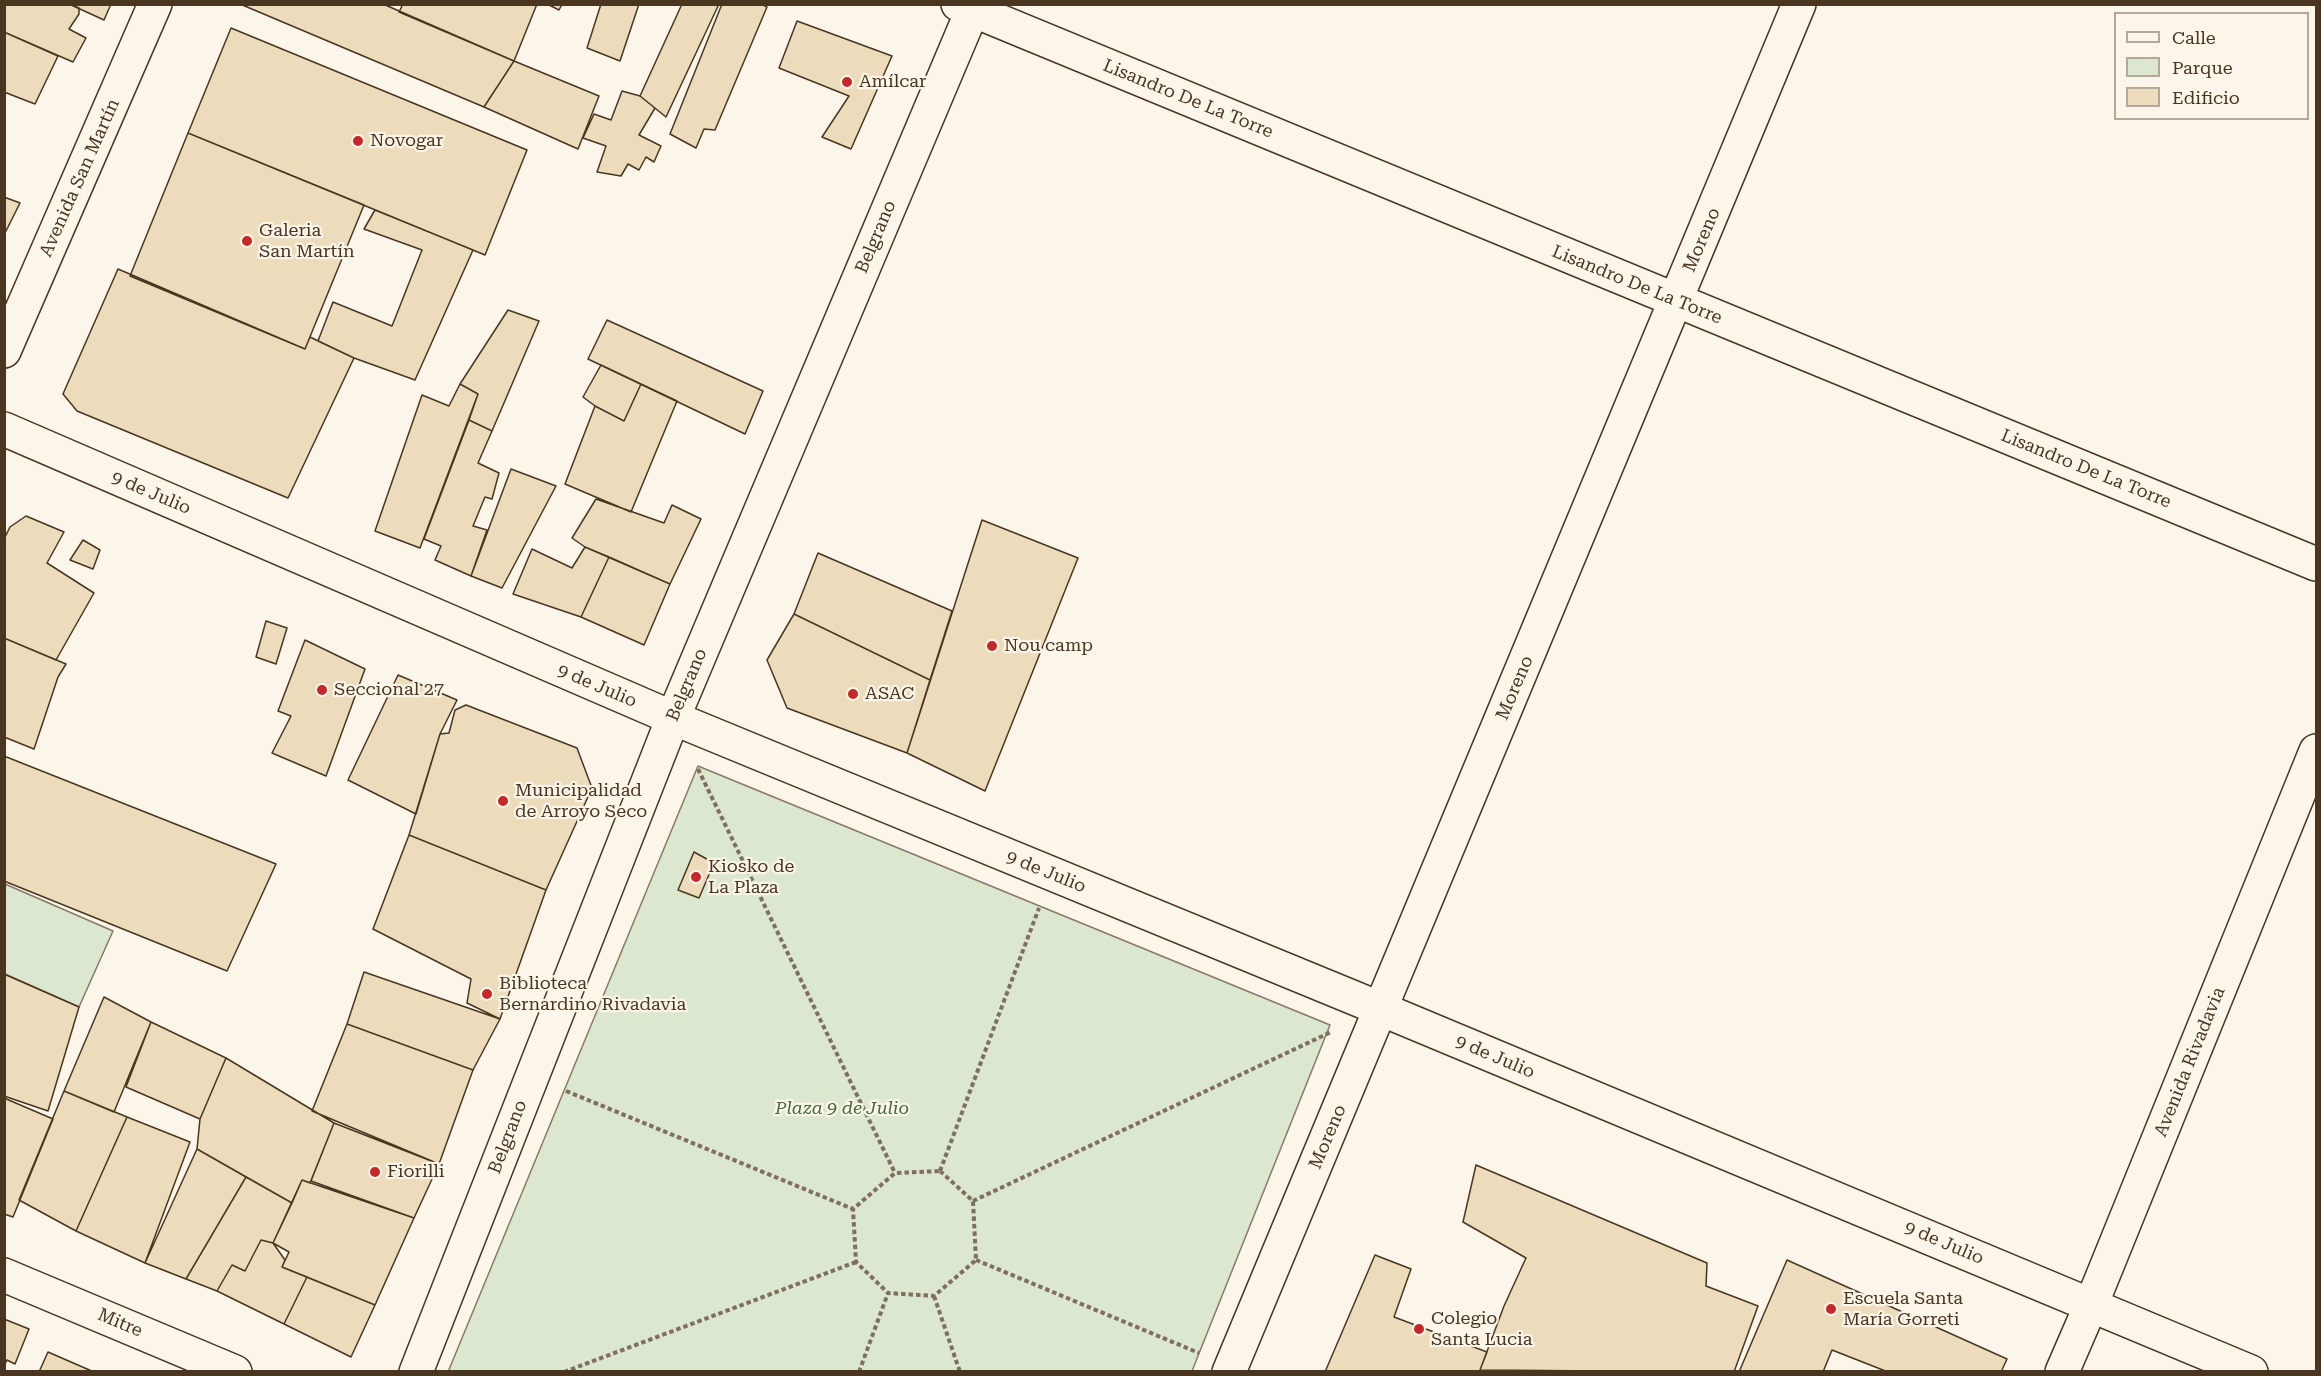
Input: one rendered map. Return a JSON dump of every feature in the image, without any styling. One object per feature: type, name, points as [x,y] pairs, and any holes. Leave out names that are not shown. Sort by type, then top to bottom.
[{"type":"street","name":"Avenida San Martín","points":[[4,351],[156,4]]},
{"type":"street","name":"Moreno","points":[[1230,1369],[1799,4]]},
{"type":"street","name":"Lisandro De La Torre","points":[[968,6],[2316,564]]},
{"type":"street","name":"Belgrano","points":[[416,1371],[673,718],[968,6]]},
{"type":"street","name":"9 de Julio","points":[[4,429],[673,718],[1381,1009],[2250,1371]]},
{"type":"street","name":"Avenida Rivadavia","points":[[2062,1371],[2091,1305],[2316,751]]},
{"type":"street","name":"Mitre","points":[[4,1275],[235,1371]]},
{"type":"path","points":[[697,767],[895,1173]]},
{"type":"path","points":[[940,1171],[1052,874]]},
{"type":"path","points":[[973,1201],[1381,1009]]},
{"type":"path","points":[[531,1077],[854,1209]]},
{"type":"path","points":[[854,1209],[895,1173],[940,1171],[973,1201],[976,1260]]},
{"type":"path","points":[[854,1209],[856,1262],[888,1293],[934,1296],[976,1260]]},
{"type":"path","points":[[976,1260],[1230,1369]]},
{"type":"path","points":[[564,1371],[856,1262]]},
{"type":"path","points":[[859,1371],[888,1293]]},
{"type":"path","points":[[934,1296],[960,1371]]},
{"type":"green space","name":"Plaza 9 de Julio","points":[[698,766],[1330,1025],[1192,1371],[448,1372]]},
{"type":"green space","points":[[5,884],[113,931],[79,1007],[5,974]]},
{"type":"building","points":[[4,4],[69,4],[79,8],[79,14],[69,29],[86,38],[73,62],[4,32]]},
{"type":"building","points":[[69,4],[111,4],[104,20]]},
{"type":"building","points":[[240,4],[383,4],[514,61],[484,107]]},
{"type":"building","points":[[403,4],[537,4],[514,61],[399,12]]},
{"type":"building","points":[[547,4],[562,4],[559,10]]},
{"type":"building","points":[[601,4],[639,4],[620,61],[587,48]]},
{"type":"building","points":[[682,4],[719,4],[666,117],[640,96]]},
{"type":"building","points":[[722,4],[761,4],[767,7],[715,130],[704,129],[696,148],[670,134]]},
{"type":"building","name":"Amílcar","points":[[797,21],[892,56],[851,149],[822,137],[849,96],[779,68]]},
{"type":"building","name":"Novogar","points":[[231,28],[527,150],[485,255],[188,133]]},
{"type":"building","points":[[4,32],[58,56],[35,104],[4,92]]},
{"type":"building","points":[[514,61],[599,96],[578,149],[484,107]]},
{"type":"building","points":[[622,91],[640,96],[655,108],[639,135],[661,146],[654,162],[646,157],[639,170],[628,164],[621,176],[597,172],[606,146],[583,138],[594,114],[611,120]]},
{"type":"building","name":"Galeria San Martín","points":[[188,133],[364,205],[305,349],[130,276]]},
{"type":"building","points":[[4,197],[20,203],[4,235]]},
{"type":"building","points":[[375,210],[473,250],[415,380],[354,358],[318,341],[333,302],[392,326],[422,250],[364,229]]},
{"type":"building","points":[[118,269],[305,349],[310,337],[354,358],[288,498],[77,411],[63,394]]},
{"type":"building","points":[[508,310],[539,321],[492,431],[469,420],[478,394],[460,384]]},
{"type":"building","points":[[607,320],[763,391],[745,434],[588,359]]},
{"type":"building","points":[[601,365],[641,384],[624,421],[583,397]]},
{"type":"building","points":[[460,384],[478,394],[420,548],[375,531],[422,395],[449,406]]},
{"type":"building","points":[[641,384],[677,401],[631,512],[565,484],[595,406],[624,421]]},
{"type":"building","points":[[469,420],[492,431],[478,463],[499,473],[492,499],[485,497],[473,526],[487,530],[471,576],[435,560],[441,546],[424,539]]},
{"type":"building","points":[[511,469],[556,486],[502,588],[471,576]]},
{"type":"building","points":[[596,499],[664,523],[672,505],[701,519],[670,584],[585,547],[572,538]]},
{"type":"building","points":[[26,516],[64,532],[47,563],[94,593],[56,660],[4,638],[4,539],[10,527]]},
{"type":"building","name":"Nou camp","points":[[982,520],[1078,558],[985,791],[907,753]]},
{"type":"building","points":[[83,540],[100,550],[93,569],[70,560]]},
{"type":"building","points":[[585,547],[609,557],[581,617],[513,594],[532,549],[572,568]]},
{"type":"building","points":[[818,553],[952,611],[930,680],[794,614]]},
{"type":"building","points":[[609,557],[670,584],[644,645],[581,617]]},
{"type":"building","name":"ASAC","points":[[794,614],[930,680],[907,753],[787,708],[767,660]]},
{"type":"building","points":[[266,621],[287,628],[276,664],[256,657]]},
{"type":"building","points":[[4,638],[66,664],[58,677],[34,749],[4,737]]},
{"type":"building","name":"Seccional 27","points":[[305,640],[365,669],[326,776],[272,753],[291,716],[278,711]]},
{"type":"building","points":[[398,675],[457,700],[440,734],[416,814],[348,780]]},
{"type":"building","name":"Municipalidad de Arroyo Seco","points":[[466,705],[577,748],[592,788],[546,890],[409,835],[440,734],[449,733],[455,710]]},
{"type":"building","points":[[4,756],[276,864],[227,971],[4,881]]},
{"type":"building","points":[[409,835],[546,890],[500,1019],[467,1003],[471,979],[373,929]]},
{"type":"building","name":"Kiosko de La Plaza","points":[[694,852],[714,863],[699,898],[678,890]]},
{"type":"building","points":[[364,972],[500,1019],[473,1070],[347,1024]]},
{"type":"building","points":[[4,974],[79,1007],[48,1111],[4,1096]]},
{"type":"building","points":[[104,997],[151,1022],[114,1112],[64,1091]]},
{"type":"building","points":[[151,1022],[226,1058],[200,1119],[126,1087]]},
{"type":"building","points":[[347,1024],[473,1070],[439,1164],[312,1111]]},
{"type":"building","points":[[226,1058],[334,1123],[310,1183],[302,1180],[292,1203],[197,1149],[200,1119]]},
{"type":"building","points":[[64,1091],[127,1117],[76,1231],[19,1200]]},
{"type":"building","points":[[4,1098],[53,1119],[13,1217],[4,1214]]},
{"type":"building","points":[[127,1117],[190,1142],[145,1263],[76,1231]]},
{"type":"building","name":"Fiorilli","points":[[334,1123],[439,1164],[414,1218],[311,1181]]},
{"type":"building","points":[[197,1149],[246,1177],[186,1279],[145,1263]]},
{"type":"building","points":[[1476,1165],[1707,1263],[1706,1286],[1758,1306],[1734,1372],[1480,1370],[1504,1306],[1526,1258],[1463,1222]]},
{"type":"building","points":[[246,1177],[292,1203],[273,1243],[261,1240],[245,1271],[232,1265],[217,1291],[186,1279]]},
{"type":"building","points":[[302,1180],[414,1218],[375,1305],[282,1267],[289,1252],[273,1243]]},
{"type":"building","points":[[261,1240],[273,1243],[285,1260],[282,1267],[307,1277],[284,1324],[217,1291],[232,1265],[245,1271]]},
{"type":"building","name":"Colegio Santa Lucia","points":[[1375,1255],[1411,1269],[1394,1317],[1487,1352],[1480,1370],[1483,1372],[1325,1372]]},
{"type":"building","name":"Escuela Santa María Gorreti","points":[[1787,1260],[2007,1359],[2001,1372],[1888,1372],[1832,1350],[1823,1372],[1739,1372]]},
{"type":"building","points":[[307,1277],[375,1305],[351,1357],[284,1324]]},
{"type":"building","points":[[4,1319],[29,1329],[15,1364],[7,1360],[4,1366]]},
{"type":"building","points":[[48,1352],[94,1372],[39,1372]]},
{"type":"place","name":"Amílcar","points":[[847,82]]},
{"type":"place","name":"Novogar","points":[[358,141]]},
{"type":"place","name":"Galeria San Martín","points":[[247,241]]},
{"type":"place","name":"Nou camp","points":[[992,646]]},
{"type":"place","name":"Seccional 27","points":[[322,690]]},
{"type":"place","name":"ASAC","points":[[853,694]]},
{"type":"place","name":"Municipalidad de Arroyo Seco","points":[[503,801]]},
{"type":"place","name":"Kiosko de La Plaza","points":[[696,877]]},
{"type":"place","name":"Biblioteca Bernardino Rivadavia","points":[[487,994]]},
{"type":"place","name":"Fiorilli","points":[[375,1172]]},
{"type":"place","name":"Escuela Santa María Gorreti","points":[[1831,1309]]},
{"type":"place","name":"Colegio Santa Lucia","points":[[1419,1329]]}]
